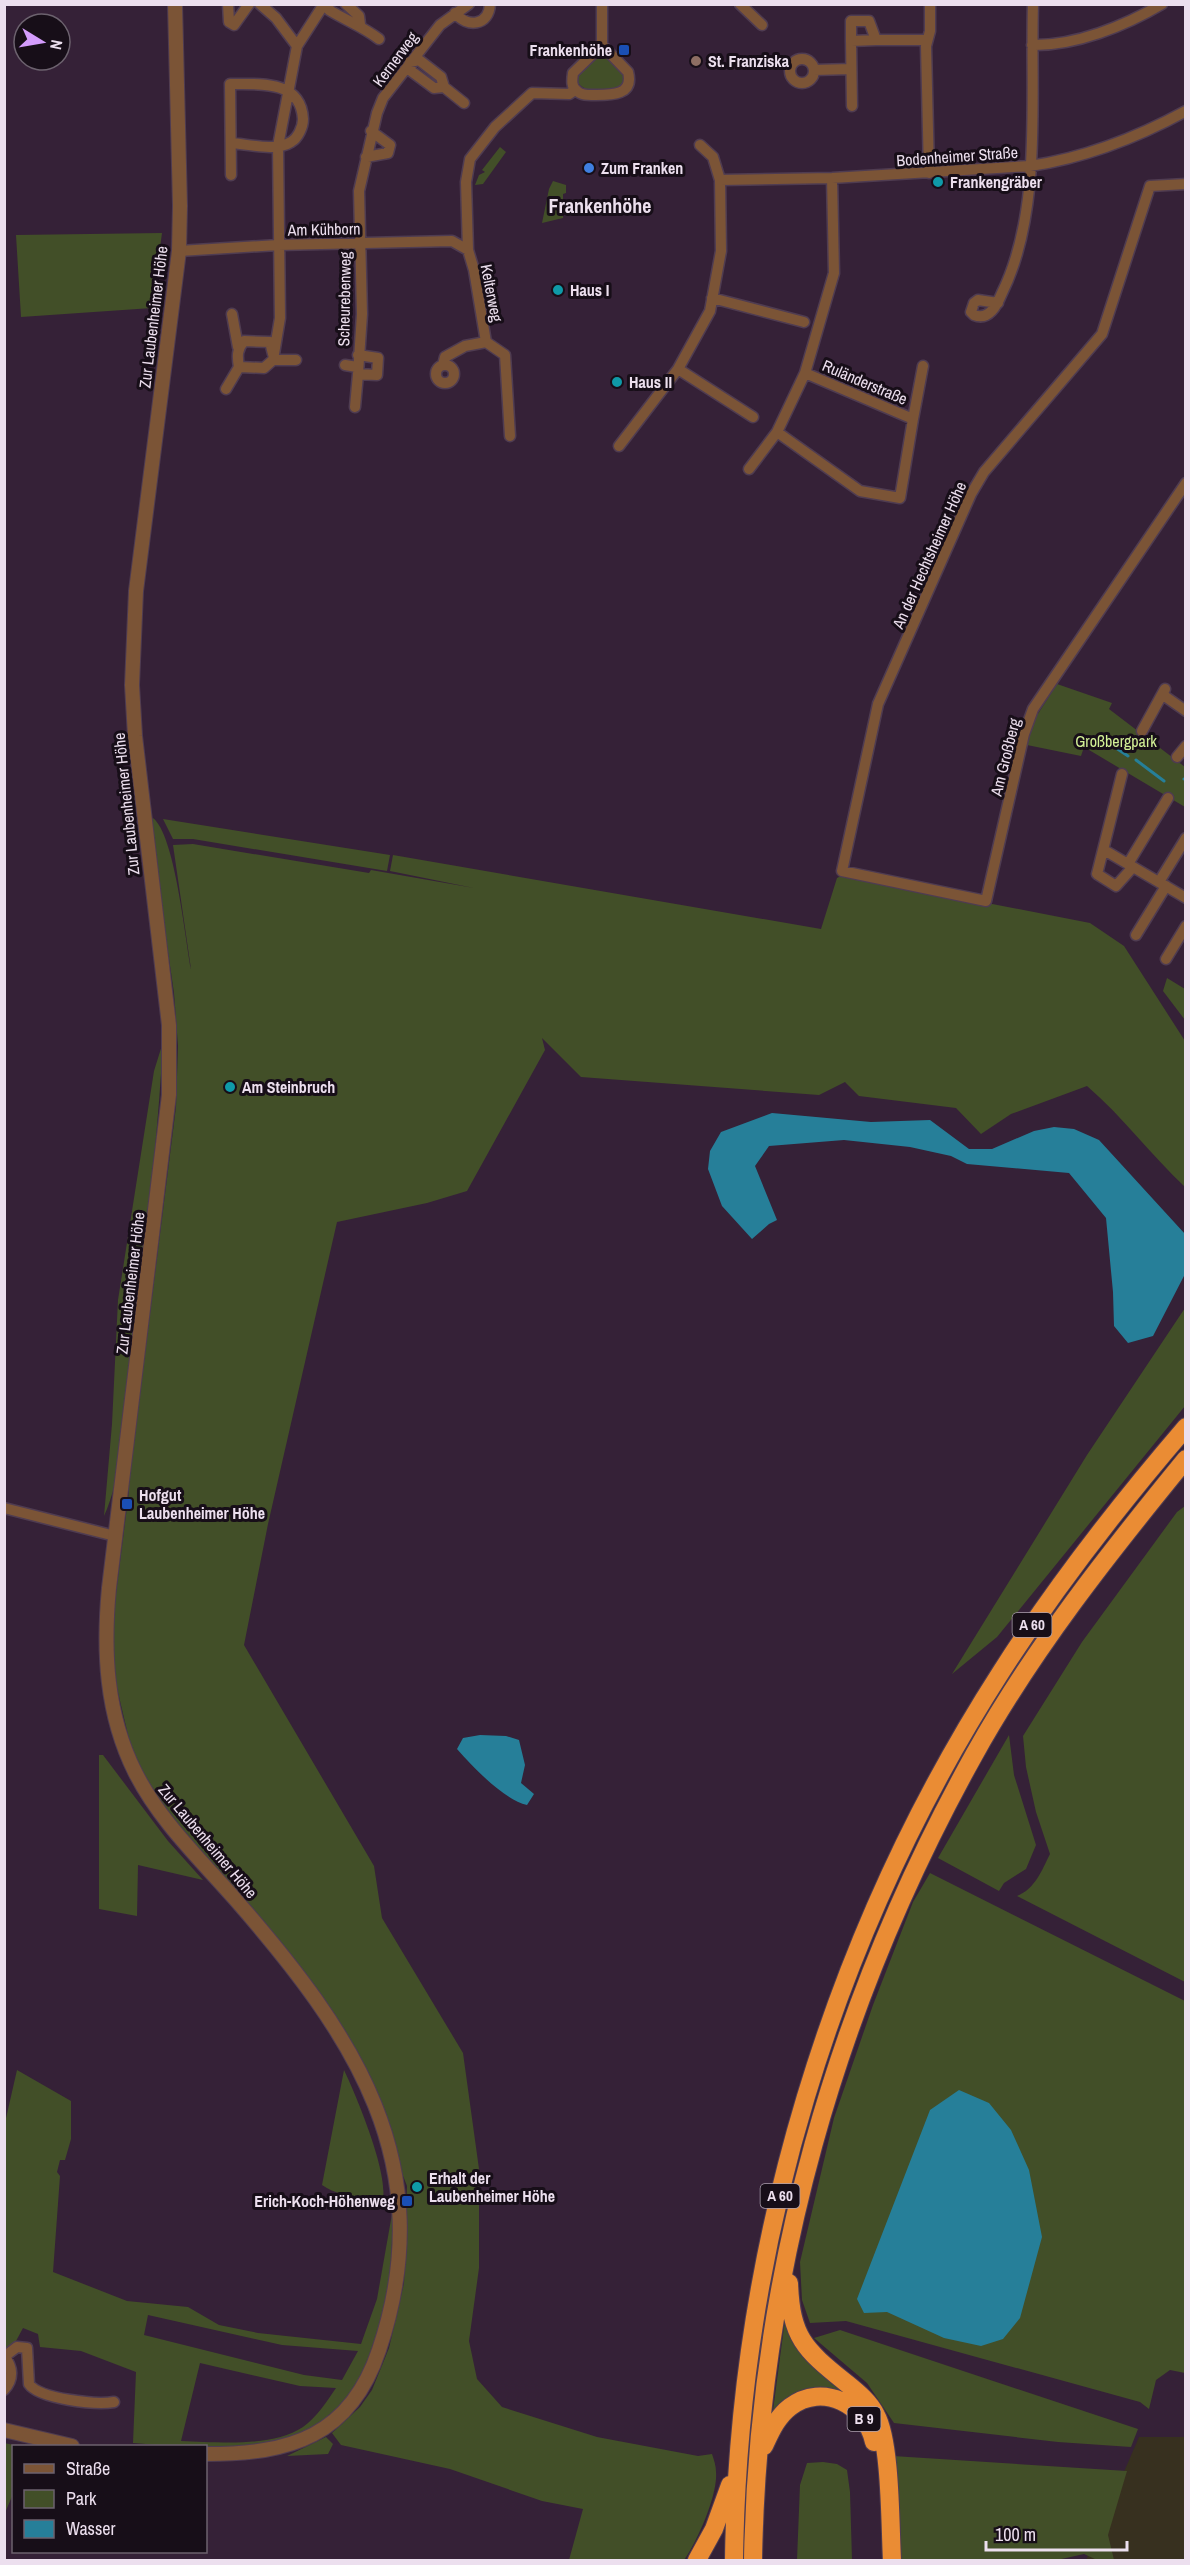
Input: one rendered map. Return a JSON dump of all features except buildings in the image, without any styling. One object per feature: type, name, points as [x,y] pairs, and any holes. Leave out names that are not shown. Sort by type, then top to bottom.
[{"type":"highway","name":"A 60","points":[[734,2560],[737,2466],[752,2336],[767,2253],[802,2110],[863,1934],[905,1841],[961,1738],[1042,1609],[1185,1427]]},
{"type":"highway","name":"A 60","points":[[753,2560],[759,2458],[768,2366],[800,2191],[836,2067],[888,1927],[924,1850],[975,1754],[1049,1636],[1094,1574],[1185,1459]]},
{"type":"highway","name":"A 60","points":[[788,2251],[790,2300],[796,2331],[810,2352],[866,2401],[876,2414],[881,2427],[885,2451],[892,2560]]},
{"type":"highway","name":"B 9","points":[[759,2458],[774,2425],[795,2404],[806,2399],[823,2397],[852,2406],[866,2422],[873,2439],[881,2560]]},
{"type":"highway","points":[[697,2560],[714,2529],[737,2466]]},
{"type":"street","name":"Zur Laubenheimer Höhe","points":[[175,4],[179,251],[136,591],[132,685],[135,736],[169,1025],[168,1095],[107,1608],[106,1650],[109,1688],[124,1749],[149,1798],[310,1989],[343,2040],[372,2098],[393,2162],[398,2186],[398,2265],[390,2314],[375,2360],[364,2384],[340,2414],[312,2436],[295,2444],[259,2452],[207,2454]]},
{"type":"street","points":[[228,4],[229,22],[234,25],[249,4]]},
{"type":"street","points":[[260,4],[276,18],[297,46]]},
{"type":"street","points":[[239,367],[264,368],[273,357],[280,318],[278,146],[297,46],[324,4]]},
{"type":"street","points":[[328,4],[329,10],[353,25],[360,24]]},
{"type":"street","points":[[346,4],[359,16],[360,24],[379,39]]},
{"type":"street","name":"Kernerweg","points":[[360,244],[359,191],[371,131],[383,98],[440,26],[470,4]]},
{"type":"street","points":[[455,13],[469,24],[478,23],[486,18],[490,4]]},
{"type":"street","points":[[602,4],[602,45],[628,72],[629,84],[624,91],[616,95],[585,95],[575,90],[572,84],[573,73],[602,45]]},
{"type":"street","points":[[740,4],[762,25]]},
{"type":"street","points":[[929,173],[927,40],[930,31],[930,4]]},
{"type":"street","points":[[998,303],[1011,274],[1025,217],[1030,166],[1033,4]]},
{"type":"street","points":[[1032,45],[1053,45],[1098,32],[1162,4]]},
{"type":"street","points":[[852,106],[851,21],[869,21],[876,40]]},
{"type":"street","points":[[851,40],[927,40]]},
{"type":"street","points":[[410,62],[419,60],[441,77],[444,87],[464,103]]},
{"type":"street","points":[[814,70],[851,69]]},
{"type":"street","points":[[231,143],[278,146],[291,142],[303,125],[303,110],[298,99],[288,89],[230,84],[231,175]]},
{"type":"street","name":"Kelterweg","points":[[486,342],[468,250],[466,182],[470,159],[495,127],[532,93],[569,94],[575,90]]},
{"type":"street","name":"Bodenheimer Straße","points":[[720,180],[832,178],[1047,164],[1117,142],[1185,111]]},
{"type":"street","points":[[366,157],[388,153],[390,145],[371,131]]},
{"type":"street","points":[[619,446],[678,369],[710,311],[721,251],[720,180],[713,157],[700,146]]},
{"type":"street","name":"Ruländerstraße","points":[[749,470],[777,432],[805,373],[834,273],[832,178]]},
{"type":"street","name":"An der Hechtsheimer Höhe","points":[[842,871],[878,704],[971,494],[984,472],[1102,334],[1150,186],[1185,184]]},
{"type":"street","name":"Am Kühborn","points":[[179,251],[278,245],[452,241],[468,250]]},
{"type":"street","name":"Scheurebenweg","points":[[355,407],[362,314],[360,244]]},
{"type":"street","points":[[712,298],[804,322]]},
{"type":"street","points":[[226,389],[239,367],[232,314]]},
{"type":"street","points":[[238,347],[244,341],[270,342],[273,357]]},
{"type":"street","name":"Kelterweg","points":[[444,365],[445,357],[455,350],[486,342],[505,354],[510,436]]},
{"type":"street","name":"Scheurebenweg","points":[[345,365],[376,375],[378,358],[358,355]]},
{"type":"street","points":[[273,357],[296,360]]},
{"type":"street","name":"Ruländerstraße","points":[[777,432],[860,491],[900,498],[922,366]]},
{"type":"street","points":[[678,369],[753,417]]},
{"type":"street","name":"Ruländerstraße","points":[[805,373],[913,419]]},
{"type":"street","name":"Am Großberg","points":[[842,871],[986,901],[1024,734],[1033,709],[1185,483]]},
{"type":"street","points":[[1142,731],[1164,692],[1185,711]]},
{"type":"street","points":[[1177,757],[1185,746]]},
{"type":"street","points":[[1122,774],[1097,874],[1116,886],[1131,865],[1168,798]]},
{"type":"street","points":[[1136,935],[1185,838]]},
{"type":"street","points":[[1104,850],[1185,898]]},
{"type":"street","points":[[1166,959],[1185,926]]},
{"type":"street","points":[[4,1508],[115,1536]]},
{"type":"street","points":[[4,2390],[12,2376],[5,2356],[17,2347],[27,2348],[29,2384],[37,2392],[94,2404],[114,2402]]},
{"type":"street","points":[[4,2430],[68,2445]]},
{"type":"shaded area","points":[[1139,2437],[1185,2437],[1185,2560],[1086,2560]]},
{"type":"green space","points":[[601,54],[611,61],[625,77],[623,87],[591,90],[580,85],[576,80],[578,73]]},
{"type":"green space","points":[[500,147],[506,152],[483,184],[475,185],[479,175],[485,172],[482,170]]},
{"type":"green space","points":[[553,181],[566,185],[566,193],[563,194],[563,218],[542,223],[549,189]]},
{"type":"green space","points":[[162,233],[152,308],[21,317],[16,235]]},
{"type":"green space","name":"Großbergpark","points":[[1057,684],[1112,703],[1109,709],[1185,767],[1185,807],[1084,747],[1081,756],[1027,745],[1034,720]]},
{"type":"green space","points":[[153,818],[161,828],[173,865],[191,969],[173,845],[193,844],[369,873],[371,870],[474,888],[390,871],[393,855],[821,929],[837,878],[843,875],[1090,923],[1124,946],[1185,1041],[1185,1187],[1113,1110],[1087,1086],[1011,1114],[981,1134],[956,1108],[859,1096],[845,1082],[819,1095],[581,1077],[542,1038],[545,1050],[467,1191],[427,1203],[337,1222],[268,1524],[244,1645],[374,1866],[382,1918],[463,2053],[479,2169],[479,2268],[469,2341],[477,2379],[502,2407],[597,2437],[698,2456],[712,2454],[716,2470],[714,2493],[695,2542],[684,2560],[569,2560],[583,2509],[542,2501],[450,2469],[341,2445],[332,2433],[360,2407],[372,2390],[389,2348],[404,2283],[407,2186],[352,2045],[149,1789],[133,1756],[112,1667],[111,1633],[176,1107],[178,1046],[174,993],[149,822]]},
{"type":"green space","points":[[163,819],[390,855],[387,871],[193,839],[173,839]]},
{"type":"green space","points":[[1167,978],[1185,989],[1185,1020],[1163,991]]},
{"type":"green space","points":[[163,1042],[154,1163],[125,1421],[115,1483],[104,1516],[112,1424],[118,1300],[154,1071]]},
{"type":"green space","points":[[1185,1308],[1185,1406],[997,1637],[952,1674],[1087,1455]]},
{"type":"green space","points":[[1185,1506],[1185,1982],[1017,1896],[1033,1884],[1050,1854],[1036,1812],[1026,1767],[1023,1736],[1082,1642],[1177,1512]]},
{"type":"green space","points":[[1009,1735],[1014,1775],[1036,1845],[1026,1869],[1004,1883],[999,1891],[938,1858]]},
{"type":"green space","points":[[99,1755],[103,1755],[168,1841],[203,1880],[138,1865],[137,1916],[99,1909]]},
{"type":"green space","points":[[930,1873],[1185,2001],[1185,2373],[1170,2370],[1156,2380],[1149,2409],[1140,2402],[846,2321],[810,2323],[802,2300],[800,2262],[834,2118],[873,2005],[913,1902]]},
{"type":"green space","points":[[17,2070],[71,2101],[71,2139],[65,2160],[60,2160],[57,2172],[60,2176],[53,2272],[127,2301],[188,2307],[219,2325],[258,2333],[361,2344],[377,2299],[392,2214],[389,2282],[383,2317],[373,2350],[358,2381],[338,2407],[312,2428],[279,2441],[225,2448],[207,2448],[207,2445],[133,2443],[136,2372],[81,2351],[40,2347],[38,2334],[23,2328],[16,2341],[9,2348],[5,2347],[4,2127]],"holes":[[[148,2315],[282,2345],[358,2351],[342,2380],[304,2375],[144,2335]],[[200,2363],[300,2386],[336,2388],[313,2419],[290,2434],[260,2441],[227,2443],[181,2441]]]},
{"type":"green space","points":[[344,2070],[364,2116],[377,2156],[382,2175],[382,2202],[377,2201],[375,2195],[348,2195],[334,2192],[322,2185]]},
{"type":"green space","points":[[786,2312],[855,2395],[878,2448],[841,2396],[772,2418]]},
{"type":"green space","points":[[840,2330],[1138,2429],[1131,2447],[1058,2442],[894,2423],[867,2383],[814,2338]]},
{"type":"green space","points":[[326,2437],[333,2444],[328,2454],[287,2456]]},
{"type":"green space","points":[[4,2443],[14,2445],[12,2445],[12,2496],[5,2513]]},
{"type":"green space","points":[[893,2456],[1127,2471],[1108,2535],[1114,2560],[1097,2560],[1084,2554],[1057,2560],[900,2560]]},
{"type":"green space","points":[[807,2463],[837,2464],[847,2470],[852,2560],[797,2560],[800,2485]]},
{"type":"water","points":[[772,1113],[871,1122],[930,1120],[969,1149],[992,1149],[1034,1131],[1054,1127],[1074,1129],[1099,1140],[1185,1234],[1185,1274],[1153,1336],[1128,1343],[1114,1326],[1106,1218],[1069,1173],[967,1164],[951,1156],[910,1147],[844,1140],[769,1146],[755,1166],[777,1220],[752,1239],[722,1206],[708,1169],[710,1151],[721,1132]]},
{"type":"water","points":[[480,1735],[506,1736],[519,1740],[525,1765],[521,1783],[534,1794],[527,1805],[499,1790],[457,1749],[463,1738]]},
{"type":"water","points":[[959,2090],[989,2103],[1011,2130],[1029,2170],[1042,2237],[1020,2318],[1003,2339],[981,2346],[944,2338],[887,2312],[864,2313],[857,2299],[930,2110]]},
{"type":"waterway","points":[[1098,736],[1128,756]]},
{"type":"waterway","points":[[1136,760],[1164,781]]},
{"type":"place","name":"Frankenhöhe","points":[[624,50]]},
{"type":"place","name":"St. Franziska","points":[[696,61]]},
{"type":"place","name":"Zum Franken","points":[[589,168]]},
{"type":"place","name":"Frankengräber","points":[[938,182]]},
{"type":"place","name":"Haus I","points":[[558,290]]},
{"type":"place","name":"Haus II","points":[[617,382]]},
{"type":"place","name":"Am Steinbruch","points":[[230,1087]]},
{"type":"place","name":"Hofgut Laubenheimer Höhe","points":[[127,1504]]},
{"type":"place","name":"Erhalt der Laubenheimer Höhe","points":[[417,2187]]},
{"type":"place","name":"Erich-Koch-Höhenweg","points":[[407,2201]]},
{"type":"district","name":"Frankenhöhe","points":[[600,206]]}]
